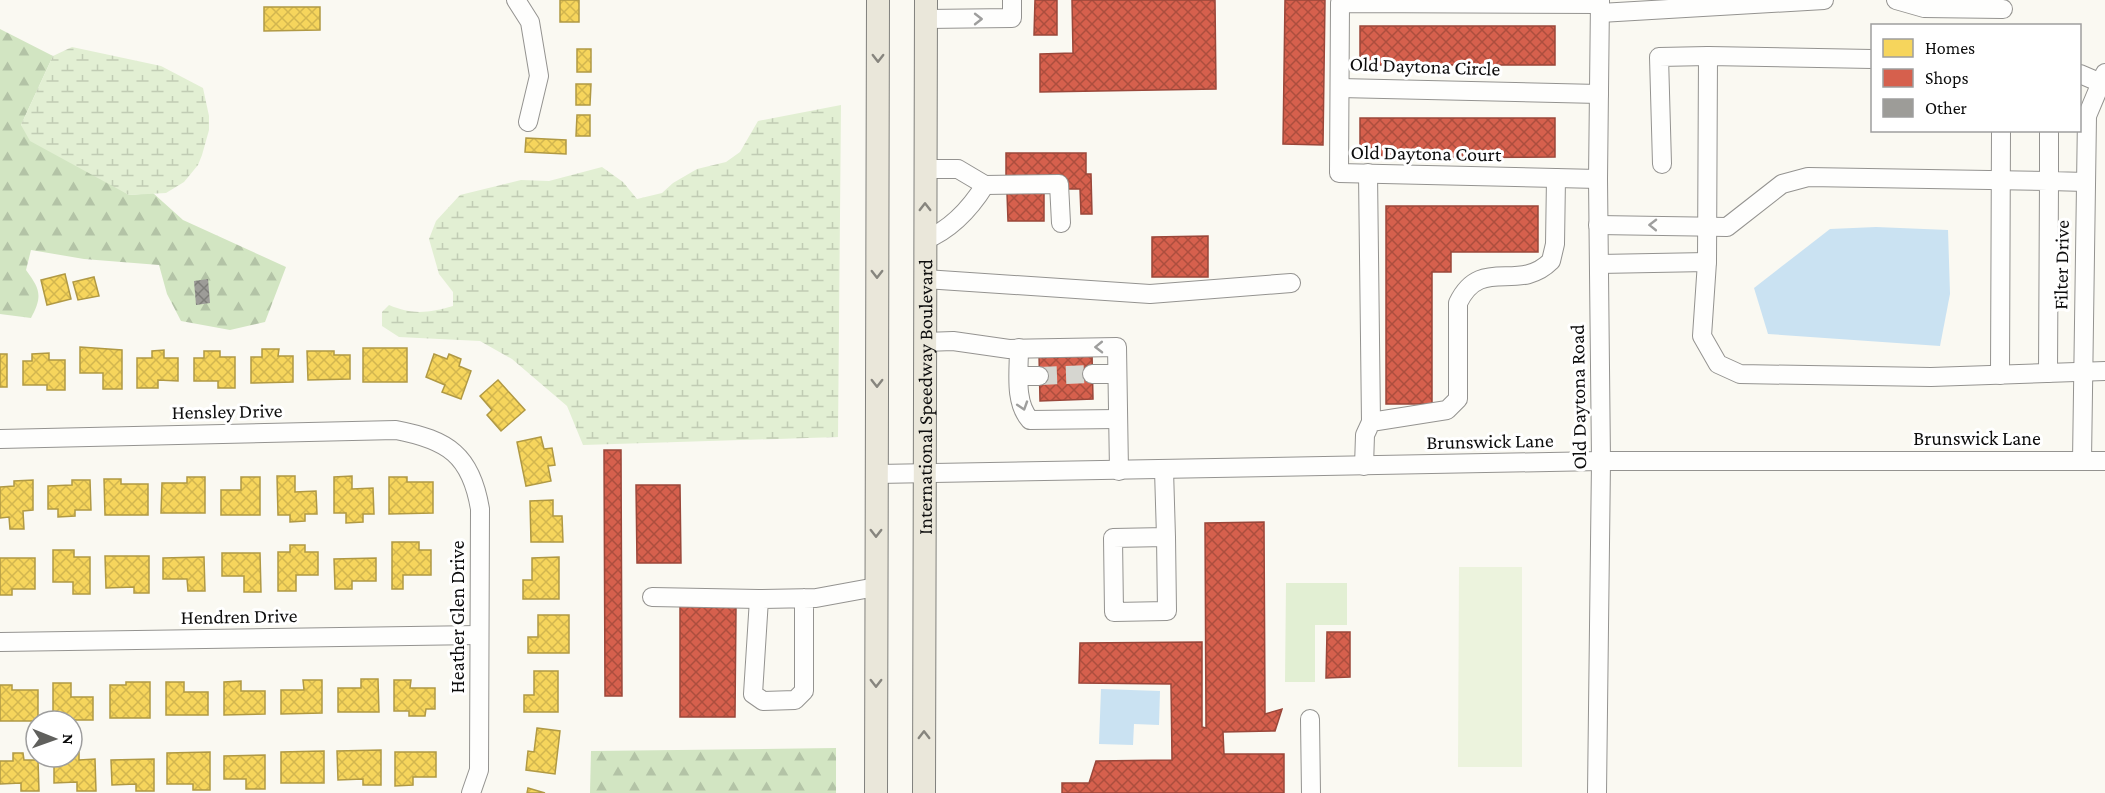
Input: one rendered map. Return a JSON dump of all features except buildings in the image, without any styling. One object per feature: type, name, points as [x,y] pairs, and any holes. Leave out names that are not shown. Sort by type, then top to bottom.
[{"type":"main road","points":[[876,793],[878,0]]},
{"type":"main road","name":"International Speedway Boulevard","points":[[924,793],[926,9]]},
{"type":"street","points":[[516,0],[530,22],[539,76],[528,122]]},
{"type":"street","points":[[926,9],[1012,18],[1012,0]]},
{"type":"street","points":[[1600,6],[1824,0]]},
{"type":"street","points":[[1896,0],[1924,8],[2003,9]]},
{"type":"street","name":"Old Daytona Circle","points":[[1599,94],[1340,88],[1340,3],[1600,6]]},
{"type":"street","name":"Old Daytona Road","points":[[1597,793],[1601,461],[1598,225],[1600,6]]},
{"type":"street","points":[[1708,56],[1708,226],[1702,336],[1718,364],[1740,374],[1931,377],[2105,371]]},
{"type":"street","points":[[1662,164],[1659,57],[1871,58]]},
{"type":"street","points":[[2081,74],[2103,78]]},
{"type":"street","name":"Filter Drive","points":[[2082,461],[2087,116],[2103,78]]},
{"type":"street","name":"Old Daytona Court","points":[[1340,88],[1339,173],[1598,179]]},
{"type":"street","points":[[2000,375],[2001,132]]},
{"type":"street","points":[[2048,373],[2049,132]]},
{"type":"street","points":[[925,169],[958,169],[985,184],[1059,184],[1061,223]]},
{"type":"street","points":[[1364,466],[1365,435],[1371,422],[1368,173]]},
{"type":"street","points":[[1598,225],[1727,227],[1782,184],[1808,177],[2086,182]]},
{"type":"street","points":[[1371,422],[1448,410],[1458,399],[1458,303],[1465,290],[1480,278],[1530,275],[1551,261],[1555,244],[1556,178]]},
{"type":"street","points":[[925,240],[942,233],[972,206],[985,184]]},
{"type":"street","points":[[1599,264],[1707,262]]},
{"type":"street","points":[[925,279],[1150,294],[1292,283]]},
{"type":"street","points":[[925,342],[953,341],[1019,348],[1117,346],[1119,471]]},
{"type":"street","points":[[1019,348],[1023,412],[1030,420],[1118,419]]},
{"type":"street","points":[[1092,374],[1118,374]]},
{"type":"street","points":[[1019,376],[1039,376]]},
{"type":"street","name":"Hensley Drive","points":[[0,439],[396,430],[426,436],[450,449]]},
{"type":"street","name":"Heather Glen Drive","points":[[450,449],[466,466],[475,483],[478,501],[479,770],[471,793]]},
{"type":"street","name":"Brunswick Lane","points":[[877,474],[925,475],[1601,461],[2105,461]]},
{"type":"street","points":[[1164,470],[1166,537],[1167,611],[1114,612],[1113,538],[1166,537]]},
{"type":"street","points":[[651,597],[804,598],[876,587]]},
{"type":"street","points":[[759,599],[753,694],[763,701],[795,700],[804,692],[804,598]]},
{"type":"street","name":"Hendren Drive","points":[[0,642],[479,635]]},
{"type":"street","points":[[1310,719],[1311,793]]},
{"type":"green space","points":[[0,29],[53,56],[21,125],[129,195],[153,193],[183,220],[286,267],[265,322],[230,330],[181,321],[167,294],[159,265],[84,259],[31,250],[26,270],[37,288],[38,298],[35,310],[31,318],[0,314]]},
{"type":"green space","points":[[72,47],[161,66],[203,88],[209,116],[209,130],[198,165],[184,182],[166,193],[129,195],[30,141],[21,125],[53,56]]},
{"type":"green space","points":[[841,105],[838,437],[583,445],[567,406],[512,359],[480,341],[399,337],[382,326],[382,312],[389,305],[421,312],[453,306],[453,292],[439,274],[429,239],[436,221],[460,195],[521,180],[549,181],[602,167],[623,182],[637,199],[662,193],[673,183],[697,169],[726,162],[740,152],[758,121]]},
{"type":"green space","points":[[1459,567],[1522,567],[1522,767],[1458,767]]},
{"type":"green space","points":[[1286,583],[1347,583],[1347,625],[1315,625],[1315,682],[1285,682]]},
{"type":"green space","points":[[836,748],[836,793],[590,793],[591,751]]},
{"type":"water","points":[[1876,227],[1948,230],[1950,294],[1940,346],[1768,334],[1754,288],[1830,229]]},
{"type":"water","points":[[1101,689],[1160,691],[1159,725],[1134,724],[1133,745],[1099,744]]},
{"type":"tunnel","points":[[1039,376],[1092,374]]}]
